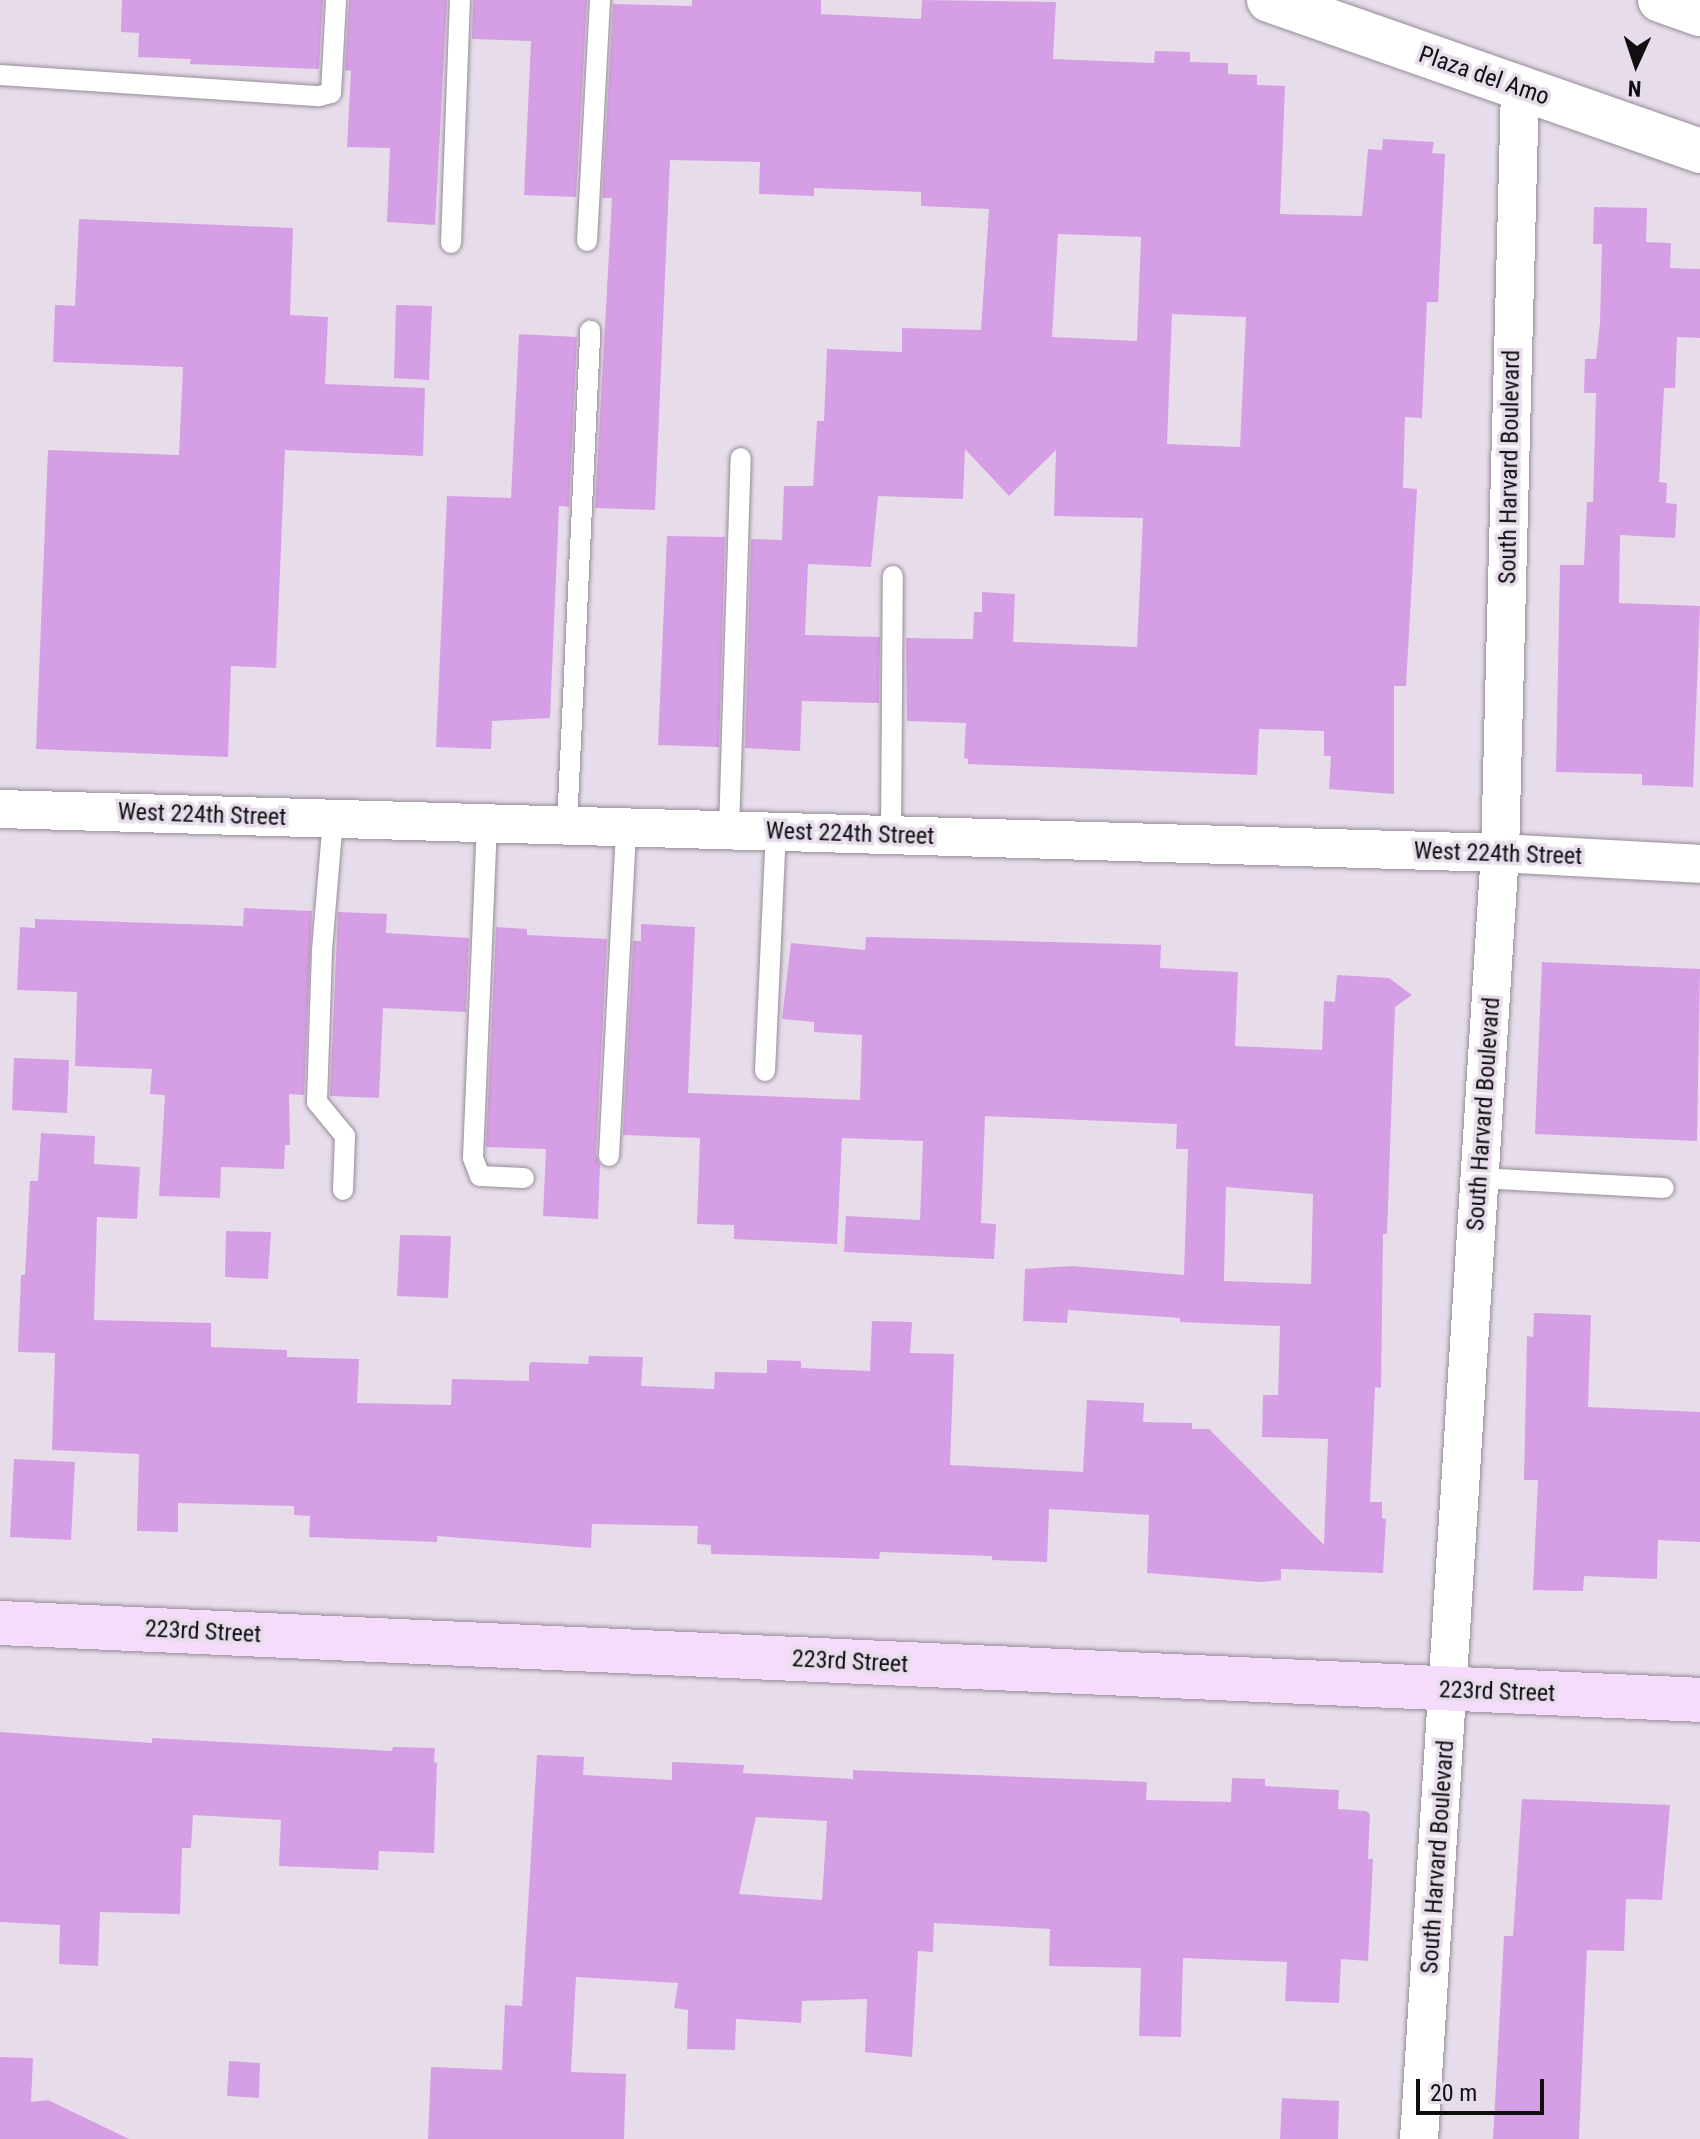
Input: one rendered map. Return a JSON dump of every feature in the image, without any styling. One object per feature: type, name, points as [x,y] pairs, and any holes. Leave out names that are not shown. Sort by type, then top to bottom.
[{"type":"main road","name":"223rd Street","points":[[0,1623],[1700,1700]]},
{"type":"street","name":"Plaza del Amo","points":[[1269,0],[1700,151]]},
{"type":"street","points":[[1660,0],[1700,14]]},
{"type":"street","name":"South Harvard Boulevard","points":[[1419,2139],[1500,853],[1520,88]]},
{"type":"street","name":"West 224th Street","points":[[0,809],[1500,853],[1700,864]]},
{"type":"lane","points":[[0,75],[319,96],[331,93],[336,0]]},
{"type":"lane","points":[[451,243],[460,0]]},
{"type":"lane","points":[[587,241],[600,0]]},
{"type":"lane","points":[[567,825],[590,331]]},
{"type":"lane","points":[[729,830],[741,458]]},
{"type":"lane","points":[[891,835],[893,576]]},
{"type":"lane","points":[[333,819],[322,951],[317,1102],[345,1136],[343,1190]]},
{"type":"lane","points":[[487,823],[473,1158],[480,1176],[524,1178]]},
{"type":"lane","points":[[609,1156],[626,827]]},
{"type":"lane","points":[[765,1071],[776,831]]},
{"type":"lane","points":[[1480,1178],[1664,1188]]},
{"type":"building","points":[[122,0],[323,0],[319,69],[190,64],[191,59],[138,57],[139,33],[121,32]]},
{"type":"building","points":[[349,0],[447,0],[435,225],[387,222],[390,148],[347,147],[351,71],[345,70]]},
{"type":"building","points":[[473,0],[587,0],[576,197],[524,195],[531,41],[472,39]]},
{"type":"building","points":[[692,0],[821,0],[821,14],[921,19],[922,0],[1056,2],[1053,59],[1154,63],[1155,51],[1190,52],[1190,62],[1228,63],[1228,74],[1257,75],[1257,85],[1285,86],[1280,214],[1362,216],[1368,149],[1382,150],[1383,139],[1434,142],[1432,153],[1445,154],[1438,302],[1427,302],[1422,418],[1405,417],[1403,488],[1417,489],[1406,686],[1394,686],[1394,794],[1329,789],[1331,756],[1324,756],[1324,731],[1259,729],[1257,775],[968,764],[968,759],[964,758],[966,723],[907,721],[906,638],[973,639],[974,612],[982,612],[982,592],[1015,594],[1013,642],[1137,647],[1143,518],[1054,516],[1056,450],[1009,496],[965,449],[963,499],[878,496],[871,567],[808,564],[805,635],[880,637],[879,703],[802,701],[800,751],[745,748],[751,539],[782,540],[784,486],[813,486],[817,421],[824,421],[827,349],[902,352],[902,328],[981,330],[989,209],[921,206],[921,192],[814,188],[814,196],[759,194],[760,162],[670,160],[655,510],[595,508],[612,198],[602,198],[613,4],[692,6]],"holes":[[[1058,234],[1141,237],[1137,341],[1052,337]],[[1172,314],[1246,317],[1240,447],[1167,444]]]},
{"type":"building","points":[[1594,207],[1647,208],[1646,242],[1671,243],[1670,268],[1700,269],[1700,338],[1677,337],[1675,388],[1664,388],[1659,482],[1667,483],[1666,503],[1677,504],[1675,538],[1620,535],[1619,603],[1700,606],[1693,787],[1642,785],[1642,774],[1556,772],[1560,565],[1584,565],[1587,502],[1593,502],[1596,393],[1584,393],[1585,359],[1596,359],[1600,323],[1602,244],[1593,244]]},
{"type":"building","points":[[79,219],[293,228],[290,315],[328,317],[325,384],[425,388],[423,456],[285,450],[276,668],[231,666],[228,757],[36,749],[48,450],[179,455],[183,367],[53,362],[55,305],[75,306]]},
{"type":"building","points":[[396,305],[432,306],[429,380],[394,378]]},
{"type":"building","points":[[519,334],[577,337],[569,507],[559,506],[550,718],[492,721],[491,749],[436,747],[447,496],[511,498]]},
{"type":"building","points":[[667,536],[725,537],[719,747],[658,745]]},
{"type":"building","points":[[244,908],[312,911],[304,1095],[289,1094],[290,1145],[285,1145],[284,1169],[221,1167],[220,1198],[159,1196],[165,1095],[150,1094],[152,1069],[75,1066],[77,992],[17,990],[20,927],[35,928],[35,919],[243,926]]},
{"type":"building","points":[[338,912],[387,914],[386,933],[469,938],[466,1012],[383,1008],[379,1098],[330,1096]]},
{"type":"building","points":[[641,924],[695,927],[688,1093],[860,1100],[862,1035],[814,1032],[814,1022],[782,1019],[791,943],[865,950],[866,937],[1161,945],[1160,968],[1238,972],[1235,1046],[1322,1050],[1324,1001],[1335,1002],[1337,975],[1389,978],[1412,995],[1395,1007],[1387,1234],[1383,1234],[1381,1388],[1375,1387],[1370,1502],[1382,1502],[1382,1518],[1386,1519],[1383,1573],[1281,1569],[1281,1580],[1261,1582],[1147,1573],[1149,1515],[1049,1509],[1047,1562],[992,1560],[992,1556],[880,1552],[879,1559],[711,1554],[711,1545],[697,1544],[698,1526],[592,1524],[591,1548],[437,1536],[437,1542],[309,1537],[310,1516],[294,1515],[294,1506],[178,1503],[178,1532],[137,1531],[139,1454],[52,1450],[55,1353],[18,1352],[30,1181],[38,1181],[41,1133],[95,1136],[94,1164],[140,1167],[137,1219],[97,1217],[94,1320],[211,1323],[211,1347],[287,1350],[287,1357],[359,1359],[357,1403],[451,1405],[452,1379],[529,1381],[529,1364],[532,1362],[588,1364],[589,1356],[643,1357],[641,1386],[714,1389],[715,1372],[767,1373],[767,1360],[801,1361],[801,1368],[870,1371],[872,1321],[912,1322],[910,1353],[954,1354],[950,1465],[1083,1472],[1087,1400],[1144,1403],[1143,1422],[1192,1423],[1192,1429],[1209,1429],[1324,1545],[1328,1439],[1262,1437],[1263,1395],[1278,1395],[1280,1326],[1180,1322],[1180,1318],[1068,1310],[1067,1323],[1023,1321],[1025,1269],[1072,1266],[1184,1275],[1188,1149],[1176,1149],[1177,1124],[985,1116],[981,1223],[996,1224],[994,1259],[844,1252],[846,1216],[920,1220],[923,1141],[842,1138],[837,1244],[734,1239],[734,1225],[697,1224],[700,1138],[623,1135],[633,941],[641,941]],"holes":[[[1226,1187],[1313,1194],[1311,1284],[1224,1281]]]},
{"type":"building","points":[[496,927],[527,929],[527,935],[607,939],[596,1155],[600,1165],[598,1219],[543,1216],[546,1149],[486,1147]]},
{"type":"building","points":[[1542,962],[1700,969],[1697,1141],[1535,1134]]},
{"type":"building","points":[[14,1058],[69,1060],[67,1113],[12,1110]]},
{"type":"building","points":[[226,1231],[271,1232],[268,1279],[225,1277]]},
{"type":"building","points":[[400,1235],[451,1236],[448,1298],[397,1296]]},
{"type":"building","points":[[1534,1313],[1591,1315],[1588,1407],[1700,1412],[1700,1542],[1658,1540],[1657,1579],[1584,1576],[1583,1591],[1533,1590],[1538,1480],[1524,1480],[1527,1336],[1533,1337]]},
{"type":"building","points":[[14,1459],[75,1462],[71,1540],[10,1537]]},
{"type":"building","points":[[0,1732],[152,1743],[152,1738],[392,1751],[393,1747],[435,1748],[434,1853],[379,1851],[378,1870],[279,1866],[281,1820],[193,1815],[191,1848],[182,1848],[180,1914],[100,1912],[98,1966],[59,1964],[60,1925],[0,1922]]},
{"type":"building","points":[[537,1755],[584,1757],[583,1775],[672,1780],[672,1762],[744,1765],[743,1773],[853,1779],[853,1770],[1147,1782],[1146,1800],[1231,1802],[1232,1778],[1265,1779],[1265,1786],[1339,1790],[1338,1809],[1370,1814],[1368,1859],[1373,1859],[1368,1961],[1341,1959],[1339,2003],[1285,2001],[1287,1962],[1183,1958],[1181,2037],[1139,2036],[1141,1968],[1049,1966],[1050,1929],[934,1923],[933,1952],[918,1951],[912,2057],[865,2052],[867,1999],[802,2001],[801,2023],[736,2019],[735,2050],[687,2049],[688,2010],[674,2008],[678,1983],[576,1977],[571,2072],[626,2074],[624,2139],[428,2139],[431,2067],[502,2070],[505,2005],[522,2006]],"holes":[[[756,1817],[827,1821],[822,1900],[739,1894]]]},
{"type":"building","points":[[1522,1799],[1670,1805],[1662,1900],[1626,1899],[1624,1951],[1587,1950],[1579,2139],[1493,2139],[1504,1936],[1513,1936]]},
{"type":"building","points":[[0,2057],[33,2058],[31,2102],[48,2100],[129,2139],[0,2139]]},
{"type":"building","points":[[229,2061],[260,2063],[259,2098],[227,2096]]},
{"type":"building","points":[[1282,2098],[1339,2101],[1338,2139],[1280,2139]]}]
